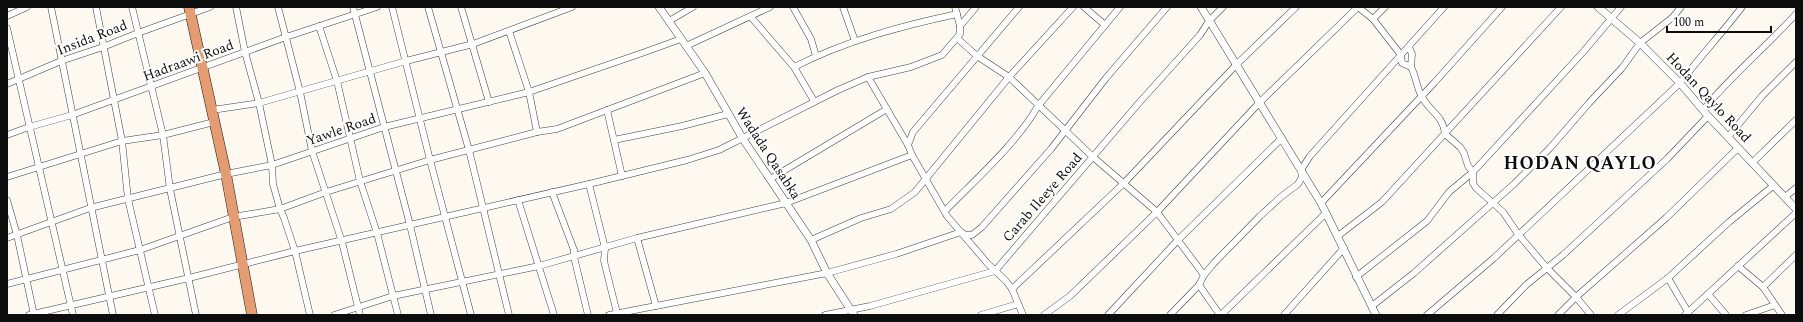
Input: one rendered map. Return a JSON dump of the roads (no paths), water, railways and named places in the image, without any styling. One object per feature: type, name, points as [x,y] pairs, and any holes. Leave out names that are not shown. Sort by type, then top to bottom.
[{"type":"highway","points":[[190,10],[226,174],[252,315]]},
{"type":"street","points":[[7,16],[27,7]]},
{"type":"street","points":[[51,7],[90,208],[113,315]]},
{"type":"street","points":[[96,7],[122,141],[128,199],[155,315]]},
{"type":"street","points":[[132,7],[163,135],[170,189],[196,315]]},
{"type":"street","name":"Insida Road","points":[[7,84],[61,61],[138,33],[190,10],[210,7]]},
{"type":"street","points":[[236,7],[245,52],[259,103],[272,165],[273,184],[295,251],[310,315]]},
{"type":"street","points":[[278,7],[300,92],[312,151],[342,242],[360,315]]},
{"type":"street","points":[[353,7],[410,225],[431,315]]},
{"type":"street","name":"Hadraawi Road","points":[[7,135],[72,115],[286,37],[377,7]]},
{"type":"street","points":[[392,7],[419,118],[471,315]]},
{"type":"street","points":[[428,7],[469,150],[509,315]]},
{"type":"street","points":[[461,7],[489,102]]},
{"type":"street","points":[[212,110],[259,103],[406,61],[473,44],[572,7]]},
{"type":"street","name":"Wadada Qasabka","points":[[659,7],[705,73],[743,139],[811,240],[826,273],[852,312]]},
{"type":"street","points":[[669,21],[693,7]]},
{"type":"street","points":[[686,46],[770,7]]},
{"type":"street","points":[[793,7],[811,39],[816,56]]},
{"type":"street","points":[[843,7],[855,41]]},
{"type":"street","points":[[7,200],[17,235],[32,315],[295,251],[342,242],[589,184],[720,150],[814,101],[868,77],[911,68],[942,55],[960,34],[960,26],[955,7]]},
{"type":"street","points":[[960,26],[976,7]]},
{"type":"street","points":[[908,145],[913,132],[1019,7]]},
{"type":"street","points":[[811,240],[861,218],[891,209],[915,192],[1009,77],[1073,7]]},
{"type":"street","points":[[1084,7],[1105,25]]},
{"type":"street","points":[[945,211],[1008,145],[1033,116],[1038,106],[1120,7]]},
{"type":"street","points":[[589,184],[605,248],[604,261],[614,314],[826,273],[896,254],[961,232],[966,235],[972,235],[982,227],[1065,131],[1106,78],[1167,7]]},
{"type":"street","points":[[1201,7],[1321,203],[1344,248],[1356,277],[1376,315]]},
{"type":"street","name":"Carab Ileeye Road","points":[[995,271],[1200,35],[1209,21],[1223,7]]},
{"type":"street","points":[[1012,289],[1124,183],[1237,64],[1296,7]]},
{"type":"street","points":[[1044,315],[1070,296],[1157,212],[1260,102],[1358,7],[1373,19],[1401,55],[1402,63],[1411,67]]},
{"type":"street","points":[[1373,19],[1385,7]]},
{"type":"street","points":[[1170,315],[1199,285],[1204,275],[1214,263],[1260,216],[1298,184],[1302,177],[1301,170],[1310,156],[1444,7]]},
{"type":"street","points":[[1321,203],[1422,96],[1502,7]]},
{"type":"street","points":[[1338,236],[1382,202],[1561,7]]},
{"type":"street","name":"Hodan Qaylo Road","points":[[1598,7],[1640,44],[1680,83],[1705,113],[1796,209]]},
{"type":"street","points":[[1356,277],[1427,221],[1449,192],[1473,172],[1584,51],[1621,7]]},
{"type":"street","points":[[1372,306],[1493,204],[1550,148],[1622,68],[1640,44],[1673,17],[1681,7]]},
{"type":"street","points":[[1427,315],[1518,234],[1680,83],[1742,7]]},
{"type":"street","points":[[794,67],[816,56],[855,41],[916,23],[957,14]]},
{"type":"street","points":[[1497,315],[1546,267],[1563,255],[1667,159],[1705,113],[1718,92],[1770,42],[1796,14]]},
{"type":"street","points":[[751,17],[794,67],[814,101]]},
{"type":"street","points":[[319,26],[337,81],[360,181],[377,233],[398,315]]},
{"type":"street","points":[[7,28],[73,315]]},
{"type":"street","points":[[509,31],[529,92],[537,132]]},
{"type":"street","points":[[958,38],[977,56],[1009,77],[1093,157],[1157,212],[1177,241],[1204,275]]},
{"type":"street","name":"Yawle Road","points":[[7,238],[90,208],[226,174],[272,165],[384,127],[529,92],[681,39]]},
{"type":"street","points":[[1409,47],[1412,54],[1411,67],[1417,79],[1422,96],[1439,116],[1444,126],[1445,134],[1460,147],[1473,172],[1473,183],[1476,188],[1502,212],[1518,234],[1546,267],[1576,297],[1590,315]]},
{"type":"street","points":[[1728,137],[1762,96],[1796,62]]},
{"type":"street","points":[[7,284],[140,250],[233,217],[280,209],[326,192],[430,160],[537,132],[557,129],[705,73]]},
{"type":"street","points":[[868,77],[945,211],[961,232],[995,271],[1006,281],[1012,289],[1023,315]]},
{"type":"street","points":[[770,179],[887,109]]},
{"type":"street","points":[[607,110],[622,176]]},
{"type":"street","points":[[614,140],[682,126],[728,114]]},
{"type":"street","points":[[1753,162],[1796,120]]},
{"type":"street","points":[[7,177],[38,166],[122,141],[163,135],[214,122]]},
{"type":"street","points":[[1108,315],[1177,241],[1282,138]]},
{"type":"street","points":[[1558,315],[1576,297],[1666,218],[1738,148]]},
{"type":"street","points":[[334,315],[393,296],[539,266],[637,238],[786,203],[912,155]]},
{"type":"street","points":[[1618,315],[1668,278],[1729,222],[1773,186]]},
{"type":"street","points":[[1785,198],[1796,188]]},
{"type":"street","points":[[552,192],[574,250],[574,257],[588,315]]},
{"type":"street","points":[[518,200],[554,315]]},
{"type":"street","points":[[1199,285],[1221,315],[1326,213]]},
{"type":"street","points":[[1668,278],[1687,314],[1796,213]]},
{"type":"street","points":[[637,238],[656,306]]},
{"type":"street","points":[[1284,315],[1344,248]]},
{"type":"street","points":[[1763,287],[1796,255]]},
{"type":"street","points":[[1738,266],[1763,287],[1782,315]]},
{"type":"street","points":[[825,315],[852,312],[995,271]]},
{"type":"street","points":[[1709,295],[1726,315]]},
{"type":"street","points":[[981,315],[1018,304]]},
{"type":"street","points":[[1746,315],[1775,305]]},
{"type":"district","name":"HODAN QAYLO","points":[[1580,163]]}]
